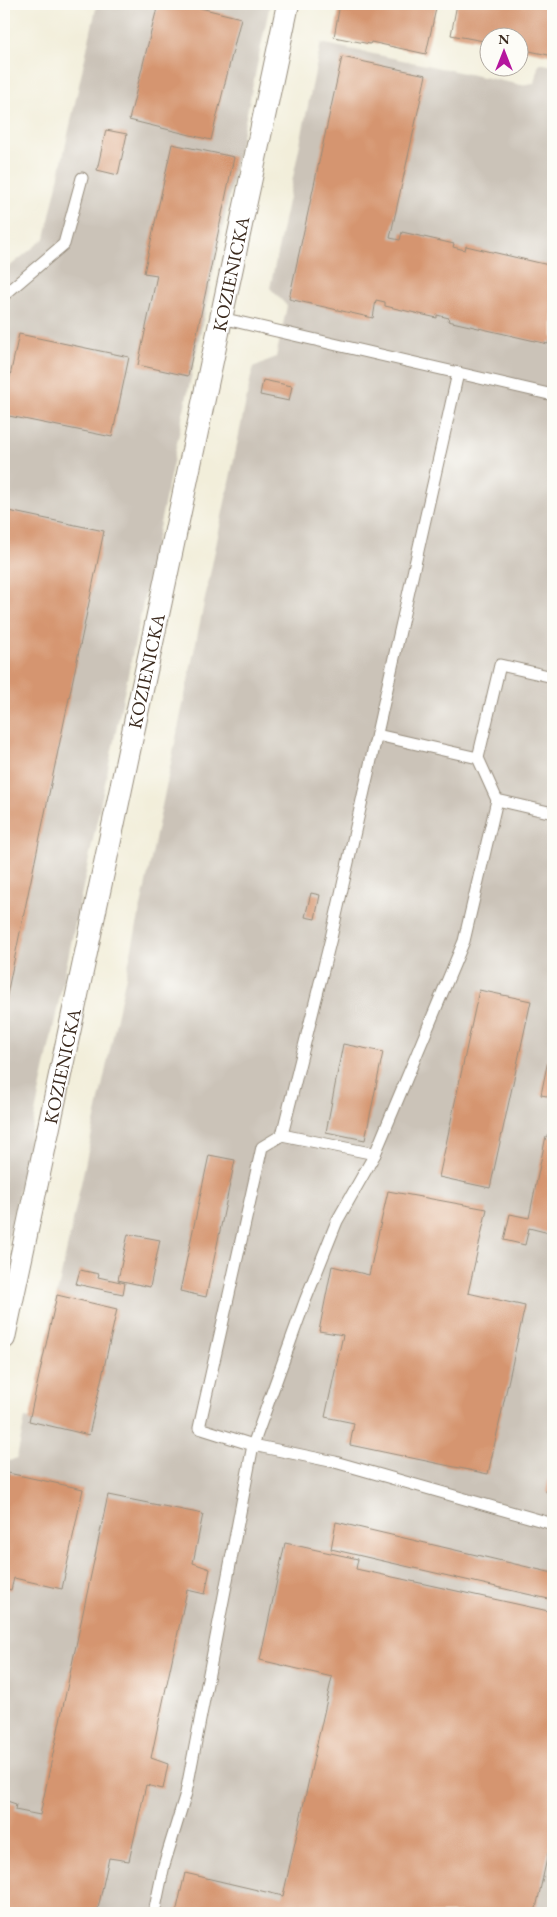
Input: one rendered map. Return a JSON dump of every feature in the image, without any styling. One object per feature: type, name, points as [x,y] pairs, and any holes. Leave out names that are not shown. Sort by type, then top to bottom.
[{"type":"street","name":"KOZIENICKA","points":[[4,1338],[288,4]]},
{"type":"lane","points":[[4,295],[64,244],[82,178]]},
{"type":"lane","points":[[221,318],[553,395]]},
{"type":"lane","points":[[282,1135],[331,938],[458,373]]},
{"type":"lane","points":[[154,1913],[164,1865],[186,1793],[253,1445],[305,1301],[337,1221],[375,1154],[464,941],[497,800],[478,758],[500,665],[553,677]]},
{"type":"lane","points":[[377,735],[478,758]]},
{"type":"lane","points":[[497,800],[553,813]]},
{"type":"lane","points":[[375,1154],[282,1135],[262,1147],[199,1428],[253,1445],[335,1462],[553,1524]]},
{"type":"shaded area","points":[[97,4],[270,4],[4,1260],[4,271],[45,238]]},
{"type":"shaded area","points":[[321,43],[480,76],[480,78],[521,85],[534,83],[539,63],[553,66],[553,1913],[4,1913],[4,1463],[17,1458],[25,1418],[30,1419],[145,888],[253,367],[276,357],[287,306],[270,288]]},
{"type":"building","points":[[158,4],[184,4],[241,18],[211,140],[129,120]]},
{"type":"building","points":[[340,4],[437,4],[426,54],[371,42],[370,44],[334,37]]},
{"type":"building","points":[[457,4],[553,4],[553,56],[530,51],[530,28],[480,28],[480,40],[451,35]]},
{"type":"building","points":[[342,57],[426,75],[390,238],[400,240],[402,232],[454,244],[453,247],[465,250],[466,246],[553,266],[553,342],[549,341],[548,344],[448,321],[449,318],[437,315],[437,318],[385,306],[385,302],[376,300],[373,318],[289,299]]},
{"type":"building","points":[[106,130],[127,134],[118,175],[97,170]]},
{"type":"building","points":[[172,144],[234,157],[188,376],[138,365],[157,275],[144,273]]},
{"type":"building","points":[[19,334],[129,357],[112,437],[4,415],[4,404]]},
{"type":"building","points":[[263,380],[292,386],[289,401],[260,395]]},
{"type":"building","points":[[4,510],[104,531],[5,1004],[4,1004]]},
{"type":"building","points":[[311,893],[320,895],[315,919],[305,917]]},
{"type":"building","points":[[479,990],[531,1001],[490,1188],[439,1177]]},
{"type":"building","points":[[553,1040],[553,1097],[541,1095]]},
{"type":"building","points":[[343,1044],[383,1052],[365,1140],[326,1132]]},
{"type":"building","points":[[546,1136],[553,1137],[553,1234],[529,1228],[525,1245],[504,1240],[510,1214],[529,1218]]},
{"type":"building","points":[[209,1155],[235,1160],[206,1297],[180,1291]]},
{"type":"building","points":[[388,1191],[487,1209],[468,1293],[525,1306],[488,1474],[350,1445],[354,1423],[325,1417],[343,1335],[319,1331],[332,1266],[369,1275]]},
{"type":"building","points":[[128,1234],[160,1240],[150,1287],[118,1280]]},
{"type":"building","points":[[80,1270],[99,1274],[98,1277],[125,1283],[123,1294],[76,1284]]},
{"type":"building","points":[[57,1295],[117,1309],[89,1435],[29,1421]]},
{"type":"building","points":[[553,1462],[553,1494],[546,1492]]},
{"type":"building","points":[[8,1473],[83,1489],[62,1589],[14,1578],[11,1590],[4,1588],[4,1493]]},
{"type":"building","points":[[108,1495],[203,1514],[193,1563],[210,1569],[205,1594],[187,1590],[151,1758],[168,1764],[163,1789],[146,1785],[129,1861],[109,1858],[97,1913],[4,1913],[4,1800],[16,1804],[15,1810],[40,1815]]},
{"type":"building","points":[[336,1522],[553,1573],[553,1600],[331,1549]]},
{"type":"building","points":[[285,1543],[358,1559],[356,1569],[553,1612],[553,1831],[535,1913],[176,1913],[185,1873],[283,1896],[332,1677],[260,1660]]}]
